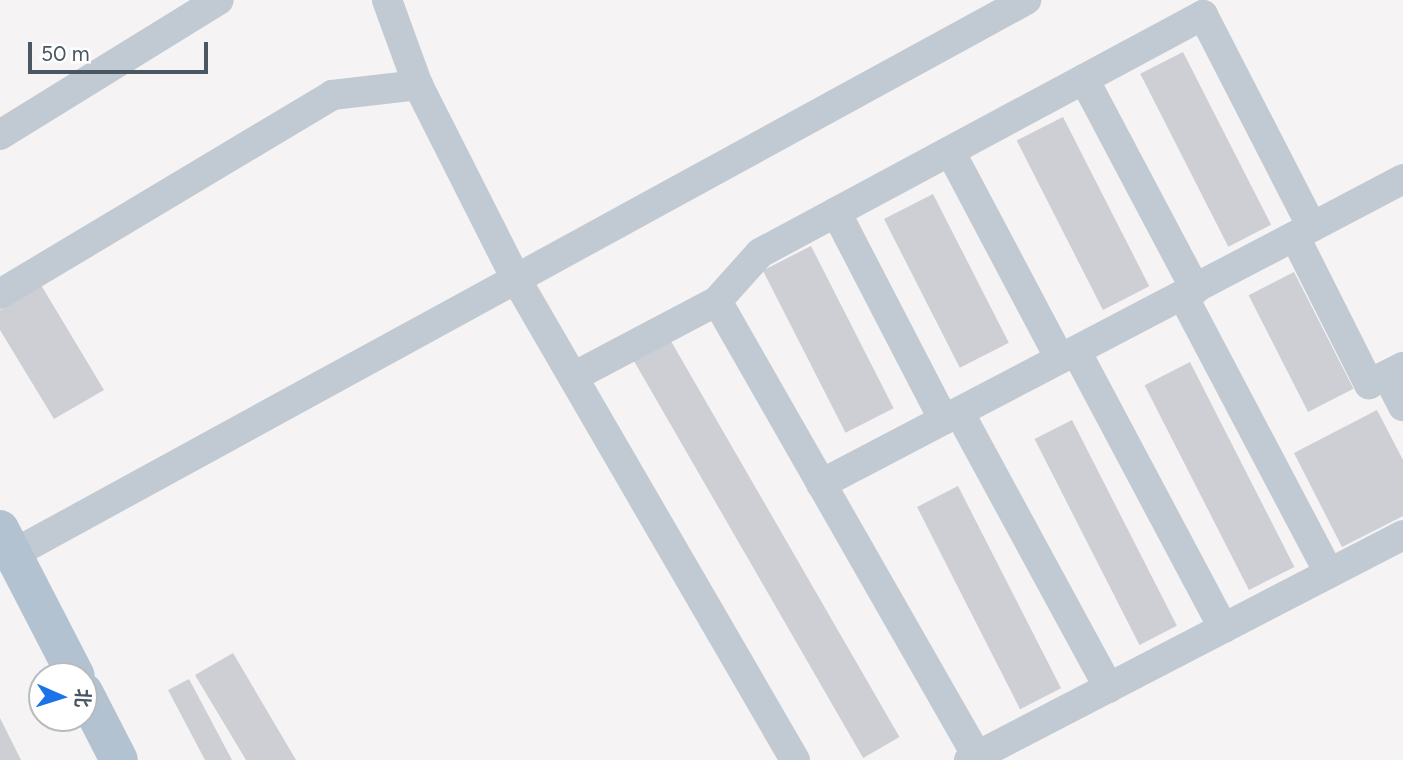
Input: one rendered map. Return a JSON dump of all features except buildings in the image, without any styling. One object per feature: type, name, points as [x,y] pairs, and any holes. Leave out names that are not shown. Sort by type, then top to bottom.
[{"type":"main road","points":[[6,541],[69,662]]},
{"type":"main road","points":[[98,719],[119,760]]},
{"type":"street","points":[[0,135],[219,0]]},
{"type":"street","points":[[387,0],[418,85],[516,279],[795,760]]},
{"type":"street","points":[[6,541],[516,279],[1026,0]]},
{"type":"street","points":[[573,377],[717,301],[760,253],[1203,15],[1304,232],[1369,384],[1395,371],[1403,406]]},
{"type":"street","points":[[1084,79],[1329,573]]},
{"type":"street","points":[[0,294],[332,95],[418,85]]},
{"type":"street","points":[[950,151],[1223,628]]},
{"type":"street","points":[[821,484],[1403,179]]},
{"type":"street","points":[[836,212],[1109,688]]},
{"type":"street","points":[[717,301],[973,758],[1403,535]]}]
